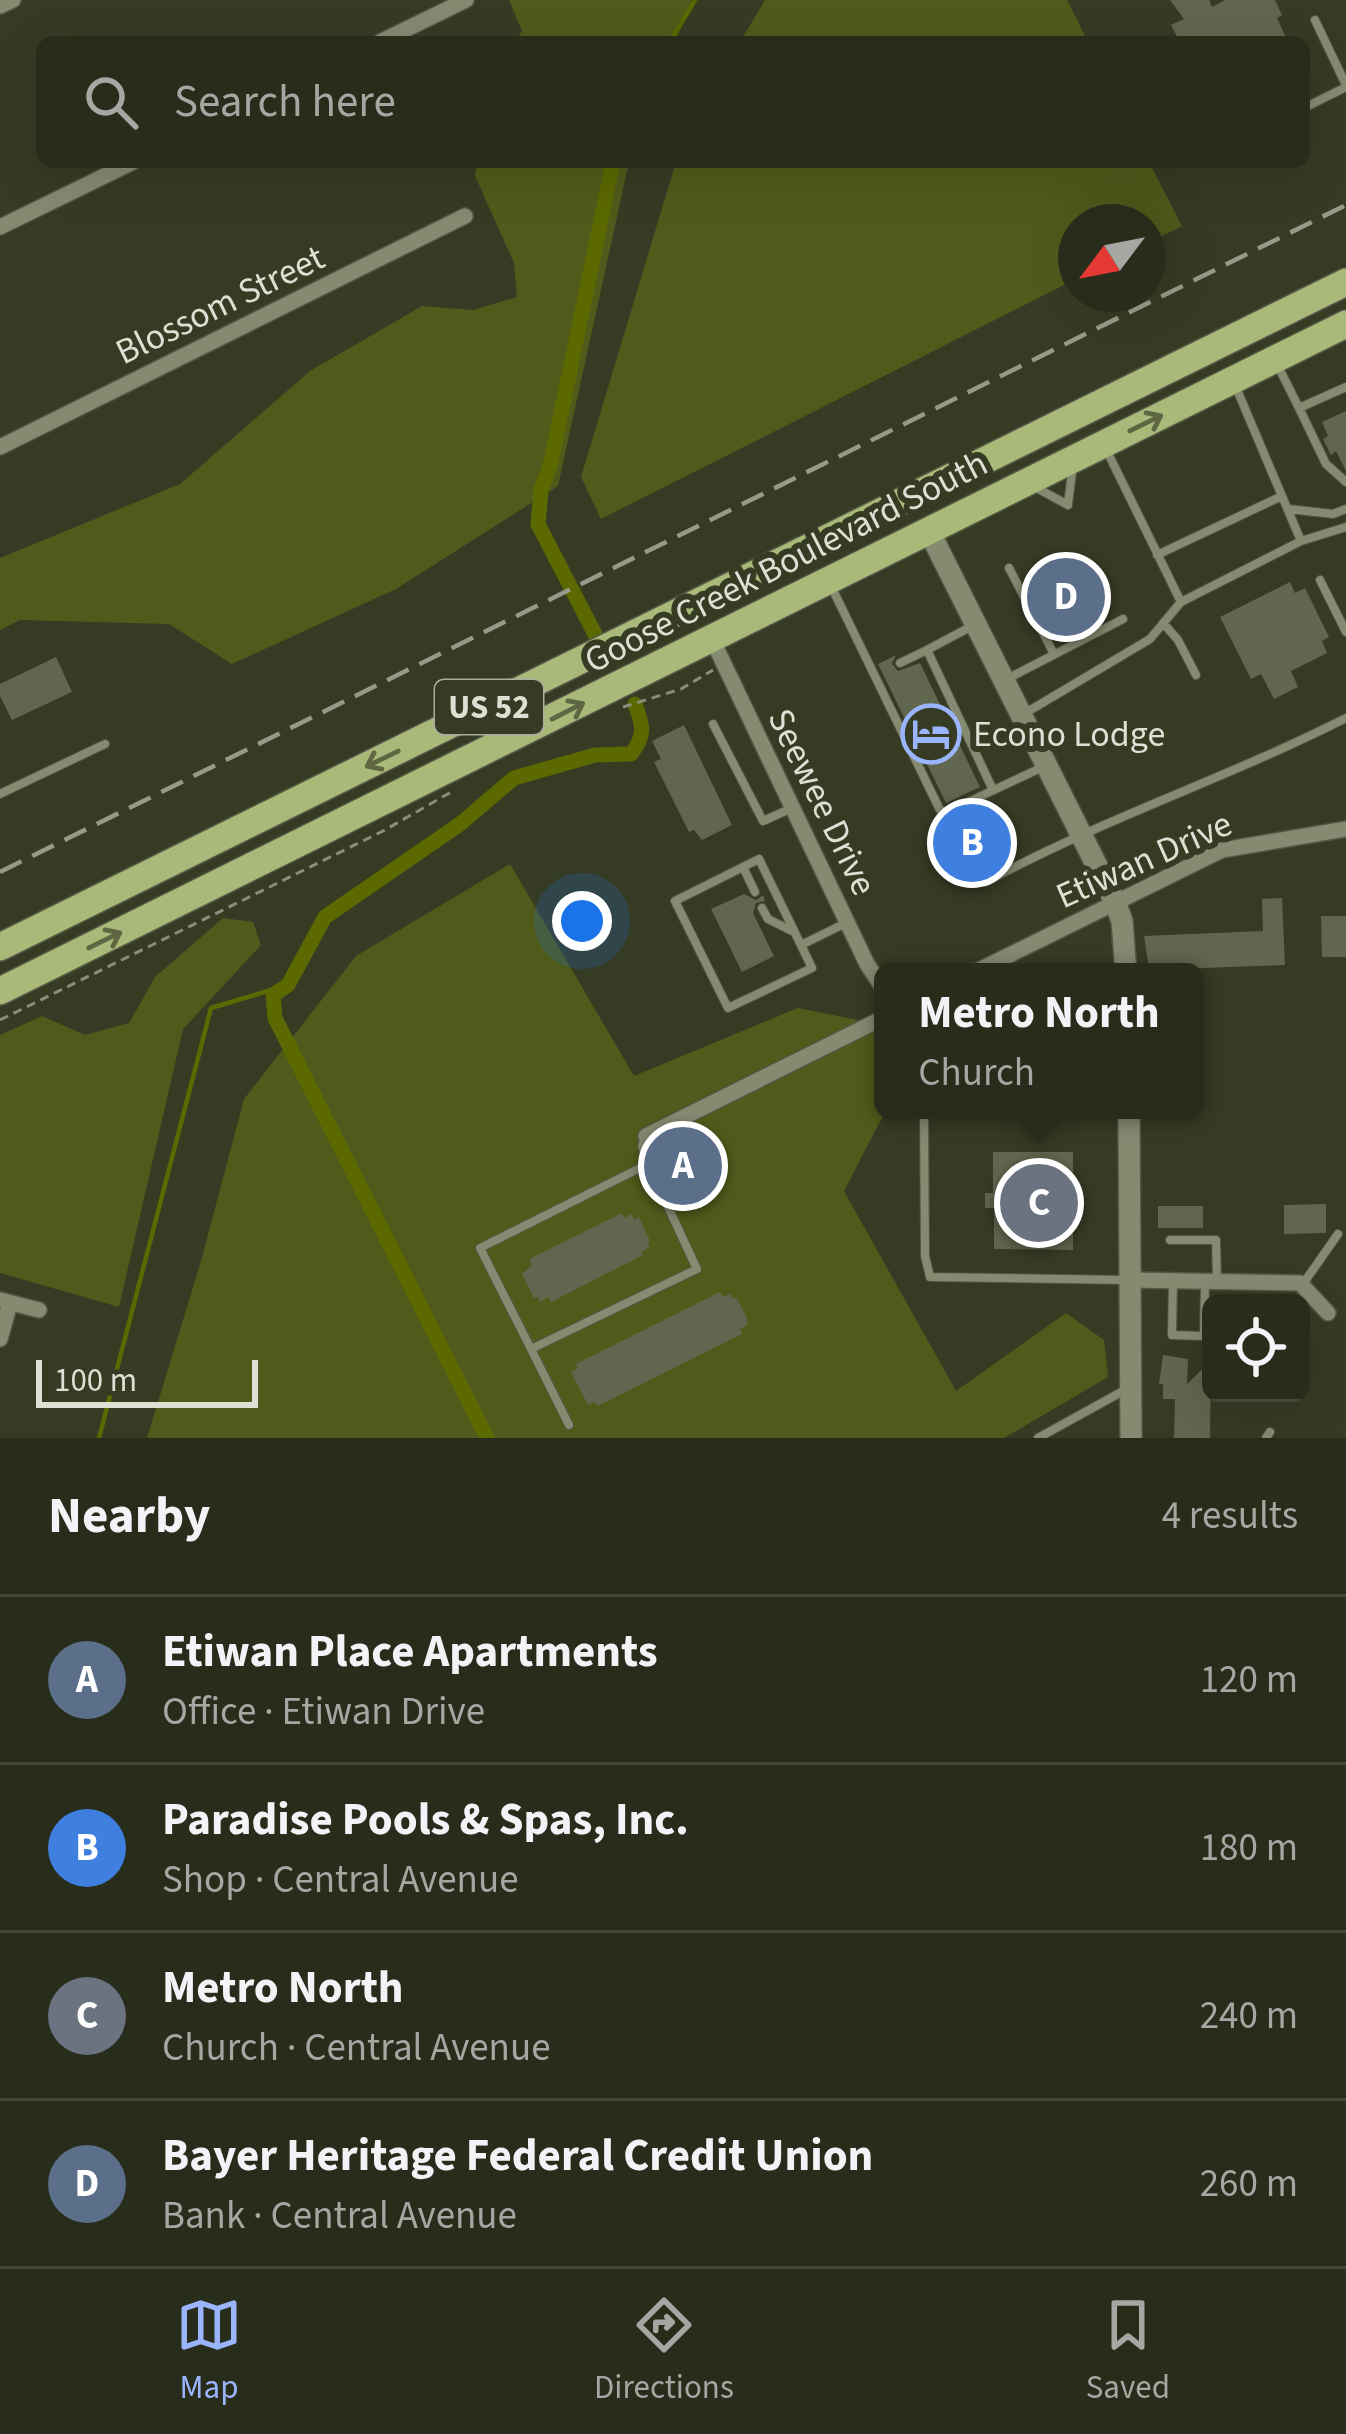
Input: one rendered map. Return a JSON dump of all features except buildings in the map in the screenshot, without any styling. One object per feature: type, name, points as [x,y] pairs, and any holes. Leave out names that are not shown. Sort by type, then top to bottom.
[{"type":"highway","name":"US 52","points":[[0,947],[1346,282]]},
{"type":"highway","name":"Goose Creek Boulevard South","points":[[0,991],[717,652],[829,581],[1346,324]]},
{"type":"highway","points":[[842,532],[894,520],[928,531],[945,496],[976,465]]},
{"type":"street","points":[[0,6],[13,0]]},
{"type":"street","points":[[392,36],[466,0]]},
{"type":"street","points":[[0,227],[122,168]]},
{"type":"street","name":"Blossom Street","points":[[0,447],[465,216]]},
{"type":"street","points":[[928,531],[1115,902],[1122,920],[1125,963]]},
{"type":"street","name":"Seewee Drive","points":[[717,652],[874,971]]},
{"type":"street","name":"Etiwan Drive","points":[[993,963],[1222,850],[1346,829]]},
{"type":"street","points":[[646,1136],[874,1022]]},
{"type":"street","points":[[1129,1119],[1131,1438]]},
{"type":"street","points":[[1132,1280],[1302,1286],[1328,1313]]},
{"type":"street","points":[[0,1339],[5,1302],[39,1310]]},
{"type":"lane","points":[[1310,105],[1346,86],[1315,20]]},
{"type":"lane","points":[[1274,360],[1326,464],[1346,482]]},
{"type":"lane","points":[[1233,380],[1301,541]]},
{"type":"lane","points":[[1299,408],[1346,387]]},
{"type":"lane","points":[[1104,443],[1181,602]]},
{"type":"lane","points":[[1024,483],[1068,505],[1074,458]]},
{"type":"lane","points":[[1157,555],[1282,496]]},
{"type":"lane","points":[[1287,508],[1334,514],[1346,509]]},
{"type":"lane","points":[[1021,715],[1150,639],[1181,602],[1301,541],[1346,527]]},
{"type":"lane","points":[[1009,568],[1054,654]]},
{"type":"lane","points":[[1320,580],[1346,632]]},
{"type":"lane","points":[[829,581],[878,674],[940,811],[947,812],[1046,766]]},
{"type":"lane","points":[[1004,681],[1123,620]]},
{"type":"lane","points":[[1163,623],[1196,675]]},
{"type":"lane","points":[[900,663],[976,624]]},
{"type":"lane","points":[[927,650],[993,790]]},
{"type":"lane","points":[[986,882],[1080,833],[1238,770],[1346,718]]},
{"type":"lane","points":[[713,724],[763,821],[793,808]]},
{"type":"lane","points":[[0,794],[106,744]]},
{"type":"lane","points":[[759,859],[795,933],[812,968],[728,1008],[675,901],[759,859]]},
{"type":"lane","points":[[742,867],[754,892]]},
{"type":"lane","points":[[762,908],[768,920],[795,933]]},
{"type":"lane","points":[[801,945],[848,923]]},
{"type":"lane","points":[[924,1119],[925,1256],[930,1276],[1132,1280]]},
{"type":"lane","points":[[531,1349],[697,1269],[648,1163],[642,1146],[646,1136]]},
{"type":"lane","points":[[569,1425],[480,1247],[648,1163]]},
{"type":"lane","points":[[1302,1286],[1338,1234]]},
{"type":"lane","points":[[1170,1240],[1216,1240],[1204,1336],[1172,1335],[1173,1281]]},
{"type":"lane","points":[[1037,1438],[1131,1386]]},
{"type":"path","points":[[606,712],[704,677],[717,652]]},
{"type":"path","points":[[0,1020],[383,831],[462,785]]},
{"type":"green space","points":[[509,0],[692,0],[677,36],[519,36],[522,31]]},
{"type":"green space","points":[[765,0],[1067,0],[1085,36],[744,36]]},
{"type":"green space","points":[[476,168],[628,168],[558,486],[396,589],[232,664],[169,624],[20,620],[0,630],[0,558],[180,484],[310,371],[422,306],[473,310],[517,297],[514,263],[475,176]]},
{"type":"green space","points":[[674,168],[1152,168],[1182,226],[1166,234],[1166,204],[1058,204],[1058,288],[601,519],[581,477]]},
{"type":"green space","points":[[510,864],[634,1076],[798,1008],[874,1023],[874,1119],[881,1119],[844,1191],[956,1391],[1066,1313],[1104,1340],[1108,1377],[1004,1438],[147,1438],[244,1099],[356,956]]},
{"type":"green space","points":[[223,918],[253,922],[261,945],[183,1029],[119,1307],[0,1273],[0,1035],[42,1016],[85,1035],[129,1023],[155,977]]},
{"type":"waterway","points":[[674,36],[695,0]]},
{"type":"waterway","points":[[598,640],[538,524],[541,490],[551,462],[612,168]]},
{"type":"waterway","points":[[487,1438],[275,1018],[273,995],[288,985],[325,917],[460,824],[514,778],[595,755],[631,754],[642,730],[635,704]]},
{"type":"waterway","points":[[99,1438],[211,1008],[288,985]]},
{"type":"railway","points":[[0,872],[1346,205]]},
{"type":"place","name":"Bayer Heritage Federal Credit Union","points":[[1066,597]]},
{"type":"place","name":"Econo Lodge","points":[[931,734]]},
{"type":"place","name":"Paradise Pools & Spas, Inc.","points":[[972,843]]},
{"type":"place","name":"Etiwan Place Apartments","points":[[683,1166]]},
{"type":"place","name":"Metro North","points":[[1039,1203]]}]
